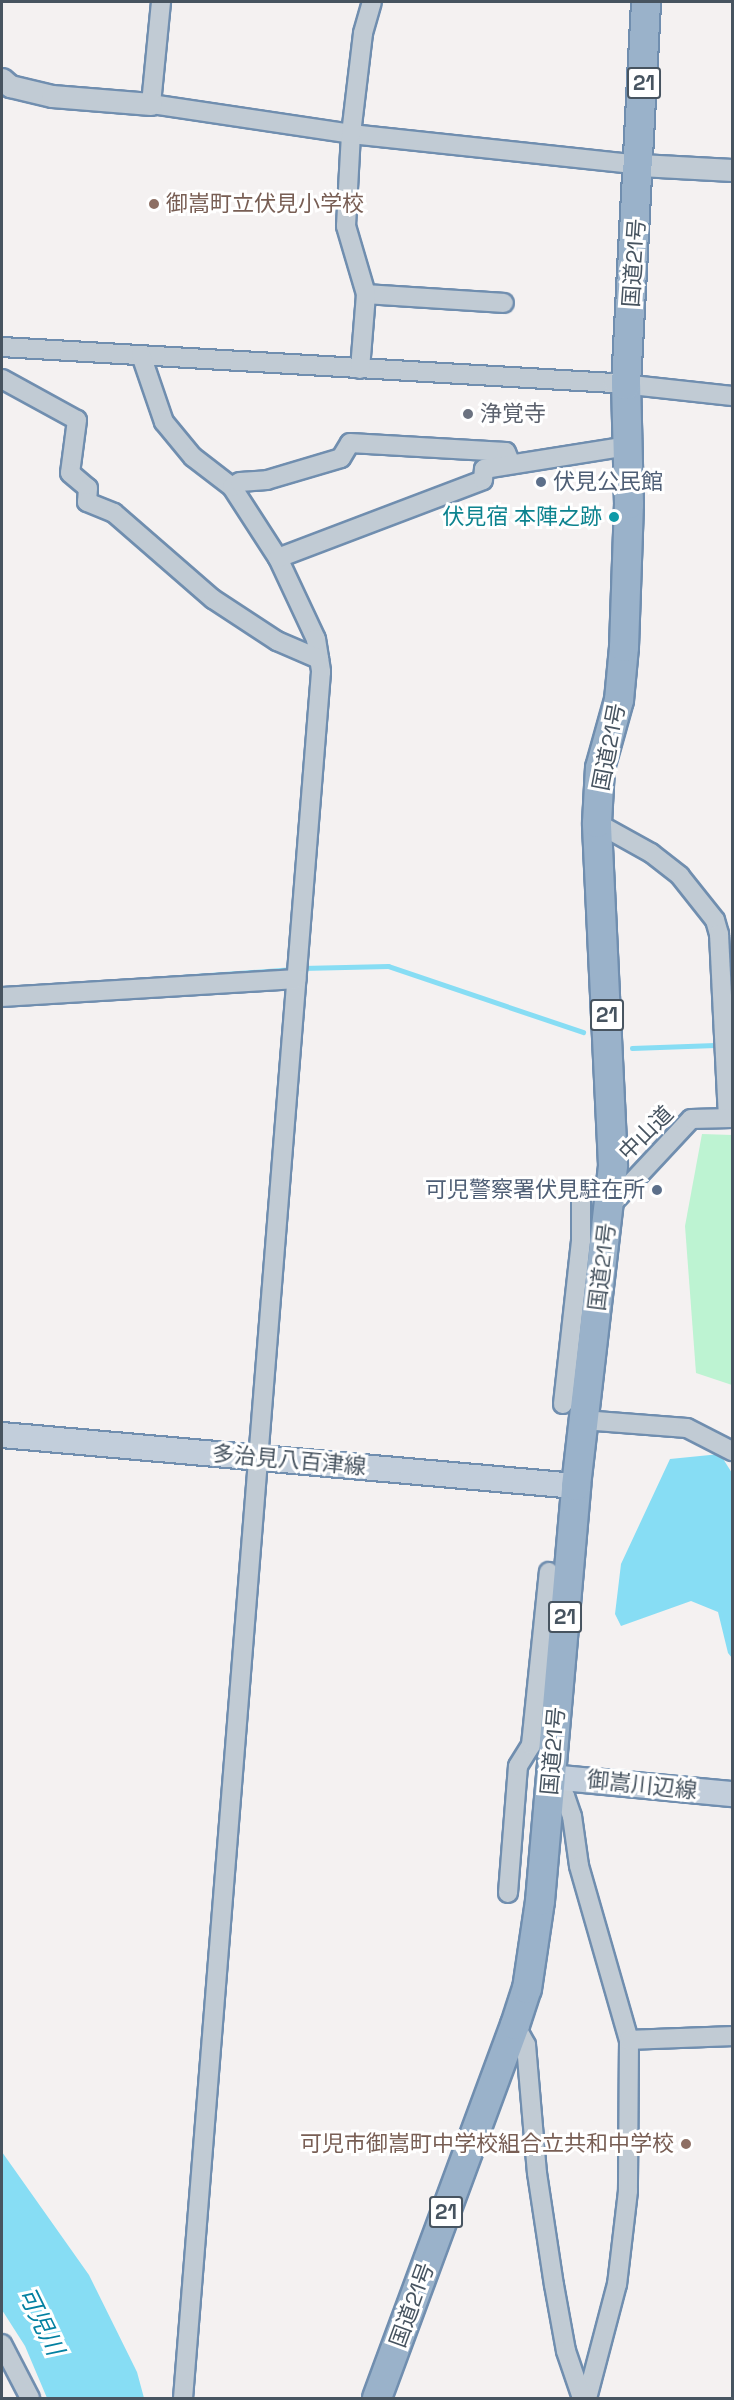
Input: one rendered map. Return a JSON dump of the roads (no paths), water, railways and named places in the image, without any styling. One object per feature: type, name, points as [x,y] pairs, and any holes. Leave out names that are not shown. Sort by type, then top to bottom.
[{"type":"highway","name":"国道21号","points":[[377,2398],[527,1989],[540,1901],[576,1486],[573,1412],[609,1207],[613,1123],[597,823],[600,768],[619,700],[624,648],[626,384],[640,165],[646,2]]},
{"type":"main road","name":"多治見八百津線","points":[[2,1435],[576,1486]]},
{"type":"main road","name":"御嵩川辺線","points":[[551,1776],[732,1794]]},
{"type":"street","points":[[151,105],[161,2]]},
{"type":"street","points":[[360,369],[366,294],[346,226],[351,134],[363,33],[372,2]]},
{"type":"street","points":[[4,86],[52,96],[151,105],[351,134],[640,165],[732,170]]},
{"type":"street","points":[[366,294],[504,303]]},
{"type":"street","points":[[319,659],[277,641],[213,599],[114,513],[87,502],[88,488],[70,473],[77,420],[2,378],[3,347],[626,384],[732,396]]},
{"type":"street","points":[[141,355],[164,422],[193,457],[232,487],[278,558],[316,639],[319,659],[260,1457],[183,2398]]},
{"type":"street","points":[[232,487],[240,482],[267,480],[341,458],[350,443],[506,452],[510,462]]},
{"type":"street","points":[[278,558],[483,480],[484,469],[510,462],[627,446]]},
{"type":"street","points":[[597,823],[651,853],[680,876],[715,920],[719,934],[730,1117]]},
{"type":"street","points":[[2,997],[296,979]]},
{"type":"street","name":"中山道","points":[[609,1207],[691,1119],[730,1117]]},
{"type":"street","points":[[581,1201],[573,1412],[687,1428],[732,1450]]},
{"type":"street","points":[[508,1893],[518,1766],[531,1745],[549,1572]]},
{"type":"street","points":[[551,1776],[572,1816],[581,1876],[629,2040],[625,2214],[617,2284],[587,2398]]},
{"type":"street","points":[[515,2025],[526,2045],[537,2174],[554,2285],[566,2351],[582,2398]]},
{"type":"street","points":[[629,2040],[732,2036]]},
{"type":"street","points":[[2,2344],[30,2398]]},
{"type":"water","points":[[720,1454],[732,1473],[732,1658],[728,1653],[718,1612],[691,1601],[621,1626],[615,1614],[621,1564],[670,1459]]},
{"type":"water","name":"可児川","points":[[2,2152],[89,2275],[137,2372],[144,2398],[47,2398],[25,2346],[2,2310]]},
{"type":"waterway","points":[[302,968],[388,966],[583,1032]]},
{"type":"waterway","points":[[138,980],[294,969]]},
{"type":"waterway","points":[[632,1048],[715,1045]]},
{"type":"place","name":"御嵩町立伏見小学校","points":[[154,204]]},
{"type":"place","name":"浄覚寺","points":[[468,414]]},
{"type":"place","name":"伏見公民館","points":[[541,482]]},
{"type":"place","name":"伏見宿 本陣之跡","points":[[614,517]]},
{"type":"place","name":"可児警察署伏見駐在所","points":[[657,1190]]},
{"type":"place","name":"可児市御嵩町中学校組合立共和中学校","points":[[686,2144]]}]
